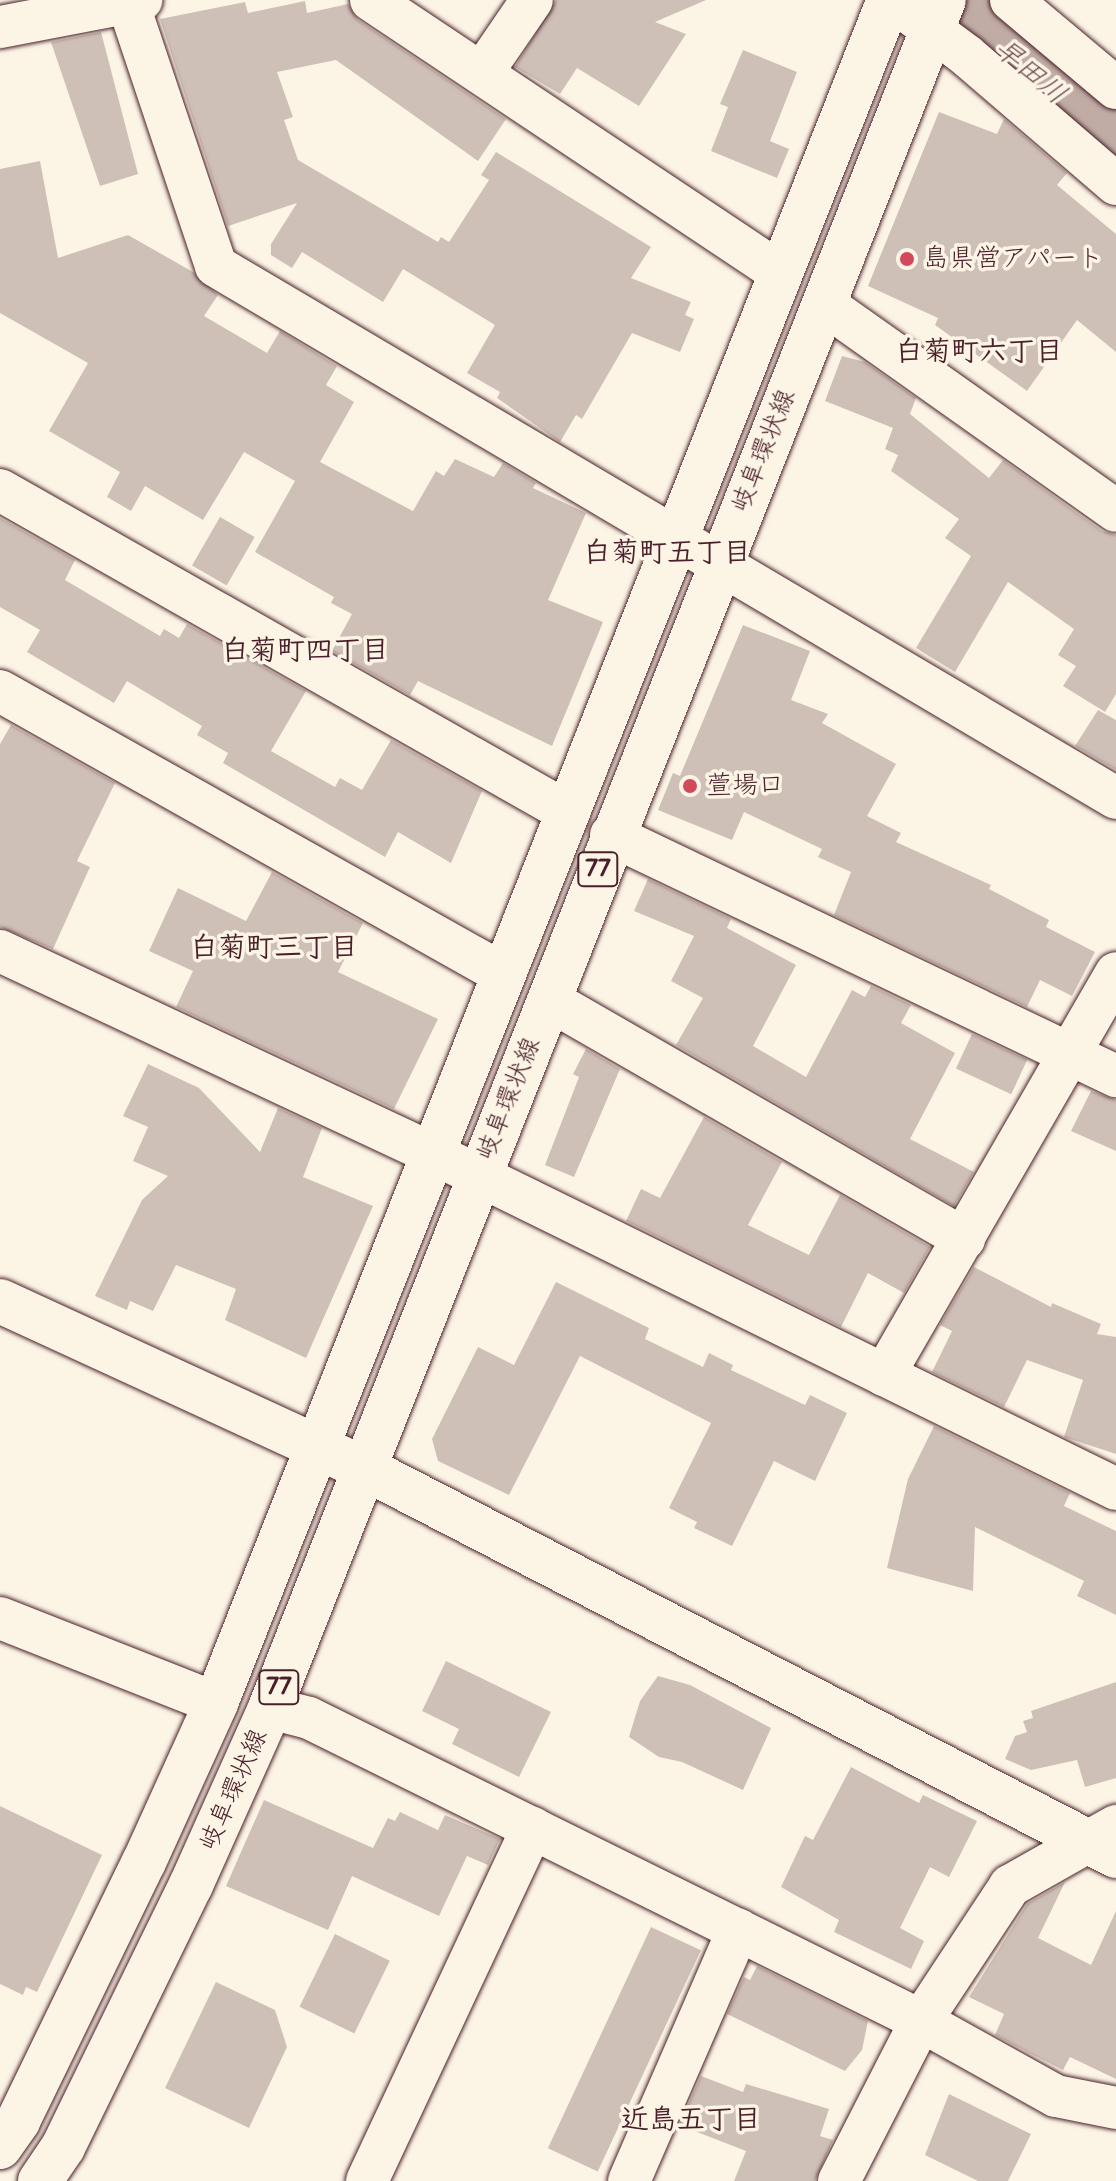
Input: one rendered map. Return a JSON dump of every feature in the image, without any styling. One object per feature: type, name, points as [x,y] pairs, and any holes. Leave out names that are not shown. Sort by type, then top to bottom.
[{"type":"main road","name":"岐阜環状線","points":[[0,2147],[18,2121],[138,1876],[216,1703],[319,1451],[429,1156],[569,813],[675,537],[890,0]]},
{"type":"main road","name":"岐阜環状線","points":[[40,2181],[63,2147],[191,1885],[270,1708],[368,1470],[478,1175],[611,835],[937,16]]},
{"type":"main road","points":[[0,1301],[319,1451],[368,1470],[1106,1841]]},
{"type":"street","points":[[371,0],[780,273]]},
{"type":"street","points":[[482,73],[532,0]]},
{"type":"street","points":[[890,0],[937,16],[966,55],[1116,184]]},
{"type":"street","points":[[1011,0],[1116,88]]},
{"type":"street","points":[[0,27],[132,1],[216,266],[1116,798]]},
{"type":"street","points":[[824,304],[1116,511]]},
{"type":"street","points":[[0,490],[569,813]]},
{"type":"street","points":[[0,691],[503,974]]},
{"type":"street","points":[[611,835],[1116,1076]]},
{"type":"street","points":[[0,951],[429,1156],[478,1175],[1116,1489]]},
{"type":"street","points":[[884,1375],[1116,973]]},
{"type":"street","points":[[549,1000],[964,1239]]},
{"type":"street","points":[[0,1618],[216,1703]]},
{"type":"street","points":[[270,1708],[309,1718],[532,1828],[921,2021],[1056,2096],[1116,2108]]},
{"type":"street","points":[[367,2181],[532,1828]]},
{"type":"street","points":[[839,2181],[921,2021],[1010,1886],[1106,1841]]},
{"type":"street","points":[[629,2181],[738,1930]]},
{"type":"building","points":[[556,0],[706,0],[655,22],[686,34],[639,106],[577,68],[560,94],[515,67]]},
{"type":"building","points":[[305,1],[307,13],[348,4],[358,20],[506,119],[478,161],[336,60],[277,72],[293,117],[284,120],[298,160],[438,242],[441,237],[449,242],[489,180],[481,175],[496,152],[651,247],[631,278],[691,302],[685,315],[694,319],[680,352],[632,333],[582,419],[576,415],[560,442],[497,398],[500,392],[467,373],[495,325],[403,269],[383,302],[302,252],[292,268],[271,255],[271,244],[297,203],[228,226],[160,19],[245,2],[248,13]]},
{"type":"building","points":[[101,32],[138,174],[100,186],[51,42]]},
{"type":"building","points":[[743,50],[797,72],[770,141],[789,149],[777,178],[711,151],[728,107],[720,104]]},
{"type":"building","points":[[939,112],[997,134],[1004,119],[1067,173],[1057,185],[1116,234],[1116,352],[1077,320],[1027,391],[935,325],[938,318],[868,286]]},
{"type":"building","points":[[40,161],[58,258],[128,235],[193,272],[218,295],[204,316],[267,353],[280,331],[337,366],[326,385],[354,402],[320,462],[413,511],[436,471],[444,476],[455,459],[494,477],[503,463],[536,483],[533,488],[586,513],[548,600],[603,622],[552,746],[418,681],[410,695],[332,651],[352,614],[331,603],[334,597],[255,552],[295,481],[244,452],[203,520],[145,486],[131,511],[107,497],[120,472],[49,431],[88,363],[0,313],[0,169]]},
{"type":"building","points":[[842,356],[865,362],[916,398],[910,414],[989,478],[1003,460],[1102,531],[1116,535],[1116,694],[1105,712],[1063,686],[1076,666],[1058,655],[1074,629],[1008,582],[955,672],[916,648],[971,556],[945,538],[959,519],[891,471],[898,455],[885,449],[893,428],[825,401]]},
{"type":"building","points":[[220,517],[255,537],[227,585],[192,565]]},
{"type":"building","points":[[0,518],[75,560],[65,580],[160,636],[164,629],[179,638],[187,624],[306,691],[271,751],[335,787],[340,778],[362,790],[391,740],[482,791],[451,863],[398,832],[385,857],[223,763],[228,753],[197,735],[202,726],[127,681],[114,703],[27,652],[40,630],[0,607]]},
{"type":"building","points":[[743,625],[810,651],[791,700],[828,714],[822,723],[896,764],[867,816],[901,833],[896,842],[991,885],[989,889],[1049,920],[1046,927],[1095,952],[1072,996],[1040,980],[1027,1007],[834,915],[851,872],[818,857],[822,849],[744,812],[732,840],[658,810],[673,773],[680,776]]},
{"type":"building","points":[[1098,710],[1116,720],[1116,770],[1075,746]]},
{"type":"building","points":[[11,725],[115,783],[77,861],[90,867],[53,949],[0,927],[0,744]]},
{"type":"building","points":[[272,872],[363,923],[338,972],[438,1019],[394,1109],[176,1007],[193,971],[149,951],[178,888],[246,921]]},
{"type":"building","points":[[648,879],[731,919],[727,928],[796,965],[753,1046],[806,1077],[852,990],[865,997],[871,986],[911,1005],[901,1023],[955,1053],[910,1139],[974,1172],[954,1206],[676,1045],[703,998],[671,981],[694,936],[634,911]]},
{"type":"building","points":[[972,1034],[1027,1060],[1011,1094],[956,1068]]},
{"type":"building","points":[[586,1049],[620,1069],[574,1177],[545,1165],[579,1077],[573,1074]]},
{"type":"building","points":[[148,1064],[199,1088],[260,1152],[278,1108],[322,1128],[303,1177],[373,1206],[306,1358],[225,1320],[236,1289],[176,1265],[153,1311],[130,1301],[127,1310],[95,1296],[142,1200],[168,1176],[133,1161],[148,1127],[123,1116]]},
{"type":"building","points":[[1091,1091],[1116,1100],[1116,1151],[1071,1131]]},
{"type":"building","points":[[704,1117],[782,1162],[748,1225],[809,1255],[840,1195],[930,1247],[904,1293],[868,1273],[841,1327],[626,1221],[641,1189],[660,1198]]},
{"type":"building","points":[[974,1267],[1051,1307],[1052,1303],[1101,1324],[1097,1334],[1116,1337],[1116,1454],[1064,1437],[1083,1380],[1027,1360],[1004,1407],[932,1372],[952,1331],[940,1325]]},
{"type":"building","points":[[556,1282],[649,1328],[645,1339],[703,1367],[709,1353],[733,1365],[731,1370],[805,1405],[810,1395],[847,1413],[815,1481],[774,1461],[732,1546],[694,1528],[697,1522],[669,1508],[711,1423],[580,1356],[509,1495],[438,1461],[432,1439],[478,1347],[514,1365]]},
{"type":"building","points":[[934,1426],[1070,1493],[1064,1506],[1116,1531],[1116,1615],[1077,1596],[1084,1581],[975,1527],[973,1591],[887,1568],[908,1479]]},
{"type":"building","points":[[446,1661],[551,1712],[519,1777],[452,1744],[459,1729],[422,1711]]},
{"type":"building","points":[[658,1676],[690,1685],[771,1728],[743,1790],[682,1762],[659,1757],[629,1737],[640,1701]]},
{"type":"building","points":[[1116,1682],[1116,1778],[1085,1787],[1077,1760],[1031,1770],[1005,1759],[1015,1736],[1027,1732],[1023,1721],[1033,1718],[1031,1711]]},
{"type":"building","points":[[851,1767],[919,1803],[923,1795],[977,1821],[949,1877],[930,1867],[900,1928],[924,1941],[911,1969],[834,1932],[839,1920],[781,1887],[805,1836],[813,1840]]},
{"type":"building","points":[[264,1800],[373,1848],[388,1818],[395,1821],[400,1812],[438,1830],[445,1815],[500,1839],[488,1865],[467,1856],[439,1916],[352,1876],[328,1930],[226,1886]]},
{"type":"building","points":[[0,1806],[102,1855],[37,1992],[26,1987],[23,1995],[0,1984]]},
{"type":"building","points":[[1065,1882],[1038,1938],[1091,1965],[1116,1911],[1116,2079],[1070,2057],[1063,2070],[995,2035],[1004,2014],[969,1997],[1027,1904]]},
{"type":"building","points":[[651,1927],[701,1950],[598,2171],[548,2148]]},
{"type":"building","points":[[335,1934],[390,1961],[354,2034],[299,2007]]},
{"type":"building","points":[[757,1966],[868,2021],[862,2050],[845,2071],[727,2014],[744,1977],[750,1980]]},
{"type":"building","points":[[216,1982],[275,2010],[287,2047],[249,2128],[165,2088]]},
{"type":"building","points":[[701,2076],[743,2092],[746,2084],[829,2109],[820,2136],[833,2140],[815,2181],[734,2181],[746,2151],[679,2125]]},
{"type":"building","points":[[949,2094],[1031,2134],[1008,2181],[978,2181],[925,2155]]},
{"type":"waterway","name":"早田川","points":[[945,0],[1116,143]]},
{"type":"place","name":"島県営アパート","points":[[907,259]]},
{"type":"place","name":"萱場口","points":[[690,786]]},
{"type":"district","name":"白菊町六丁目","points":[[979,352]]},
{"type":"district","name":"白菊町五丁目","points":[[667,553]]},
{"type":"district","name":"白菊町四丁目","points":[[305,651]]},
{"type":"district","name":"白菊町三丁目","points":[[274,948]]},
{"type":"district","name":"近島五丁目","points":[[691,2120]]}]
